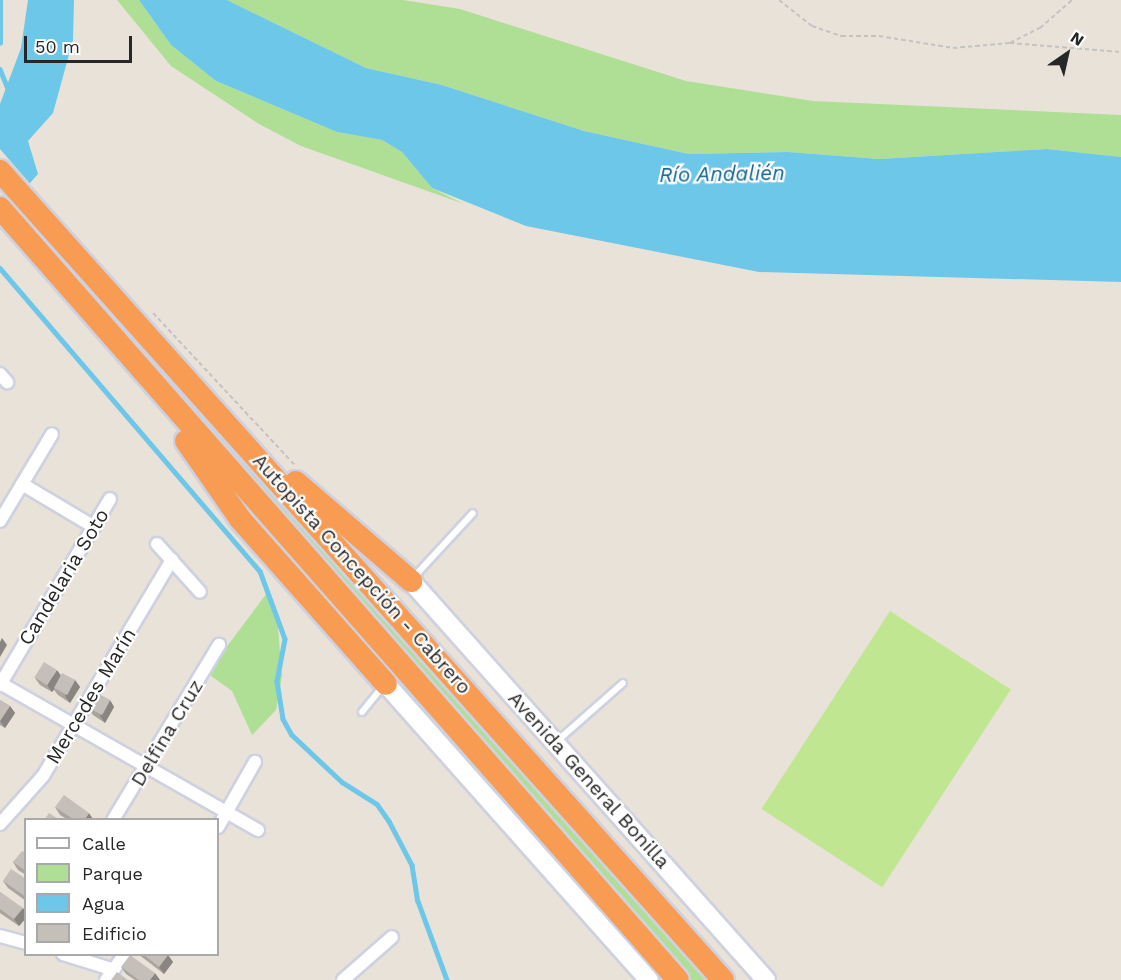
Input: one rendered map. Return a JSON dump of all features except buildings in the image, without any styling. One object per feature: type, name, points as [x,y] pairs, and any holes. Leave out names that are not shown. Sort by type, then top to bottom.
[{"type":"highway","name":"Autopista Concepción - Cabrero","points":[[0,171],[723,980]]},
{"type":"highway","name":"Autopista Concepción - Cabrero","points":[[5,214],[129,358],[678,980]]},
{"type":"highway","points":[[129,358],[240,519],[386,684]]},
{"type":"highway","points":[[228,424],[411,581]]},
{"type":"street","points":[[0,521],[52,434]]},
{"type":"street","points":[[22,484],[94,527]]},
{"type":"street","name":"Candelaria Soto","points":[[0,684],[110,499]]},
{"type":"street","points":[[157,544],[200,592]]},
{"type":"street","name":"Mercedes Marín","points":[[0,824],[43,776],[172,560]]},
{"type":"street","name":"Avenida General Bonilla","points":[[411,581],[766,980]]},
{"type":"street","name":"Delfina Cruz","points":[[114,818],[147,767],[219,645]]},
{"type":"street","points":[[0,684],[258,830]]},
{"type":"street","points":[[386,684],[649,980]]},
{"type":"street","points":[[219,825],[255,762]]},
{"type":"street","points":[[0,936],[24,942]]},
{"type":"street","points":[[343,980],[392,937]]},
{"type":"street","points":[[67,956],[110,975],[124,956]]},
{"type":"lane","points":[[411,581],[473,513]]},
{"type":"lane","points":[[555,742],[622,683]]},
{"type":"lane","points":[[362,712],[386,684]]},
{"type":"path","points":[[779,0],[833,35],[879,36],[953,48],[1010,43],[1121,52]]},
{"type":"path","points":[[1010,43],[1040,28],[1072,0]]},
{"type":"path","points":[[148,308],[302,472]]},
{"type":"green space","points":[[117,0],[139,0],[171,45],[216,81],[337,132],[382,140],[402,152],[432,188],[464,204],[301,146],[259,124],[171,66]]},
{"type":"green space","points":[[227,0],[403,0],[460,9],[686,81],[813,101],[1121,115],[1121,157],[1047,149],[879,159],[788,152],[689,154],[584,131],[442,85],[366,68]]},
{"type":"green space","points":[[69,274],[235,449],[705,980],[691,980]]},
{"type":"green space","points":[[267,593],[277,616],[282,676],[276,710],[252,735],[232,691],[207,673]]},
{"type":"green space","points":[[890,611],[1011,689],[882,887],[761,809]]},
{"type":"water","points":[[28,0],[74,0],[73,40],[53,113],[28,141],[38,174],[0,217],[0,104],[21,48]]},
{"type":"water","name":"Río Andalién","points":[[139,0],[227,0],[366,68],[442,85],[584,131],[689,154],[788,152],[879,159],[1047,149],[1121,157],[1121,282],[759,272],[526,226],[432,188],[402,152],[382,140],[337,132],[216,81],[171,45]]},
{"type":"pier","points":[[0,149],[33,187],[0,220]]},
{"type":"waterway","points":[[0,0],[0,43]]},
{"type":"waterway","points":[[0,69],[9,91]]},
{"type":"waterway","points":[[0,268],[260,571],[285,639],[277,681],[283,719],[292,735],[342,782],[377,804],[389,821],[412,865],[418,901],[447,980]]}]
